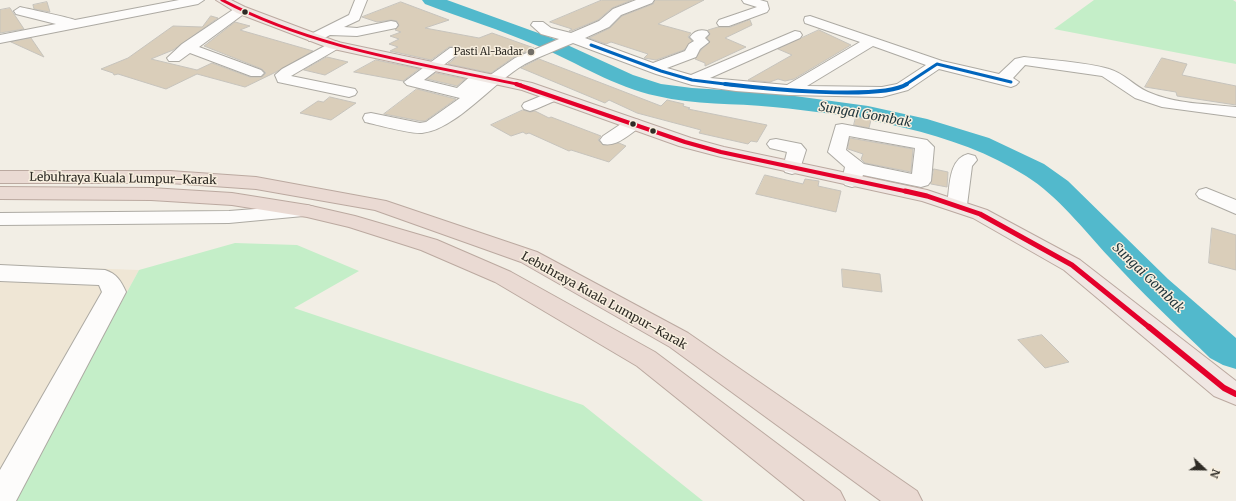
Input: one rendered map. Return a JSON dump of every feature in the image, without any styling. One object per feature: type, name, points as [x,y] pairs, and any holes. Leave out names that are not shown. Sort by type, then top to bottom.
[{"type":"highway","name":"Lebuhraya Kuala Lumpur–Karak","points":[[0,176],[170,177],[256,183],[379,205],[529,257],[679,340],[906,501]]},
{"type":"highway","name":"Lebuhraya Kuala Lumpur–Karak","points":[[0,193],[151,194],[232,199],[307,211],[355,222],[429,245],[503,277],[646,359],[828,501]]},
{"type":"highway","points":[[0,202],[63,194]]},
{"type":"main road","points":[[222,0],[241,10],[334,45],[434,67],[495,78],[721,152],[792,168],[854,174],[957,205],[980,214],[1072,265],[1224,388],[1236,394]]},
{"type":"street","points":[[0,39],[198,0]]},
{"type":"street","points":[[314,38],[330,31],[354,17],[361,0]]},
{"type":"street","points":[[371,118],[420,128],[431,126],[442,120],[495,78],[520,62],[604,24],[617,12],[648,0]]},
{"type":"street","points":[[724,23],[763,9],[763,5],[748,0]]},
{"type":"street","points":[[174,58],[187,47],[241,10]]},
{"type":"street","points":[[20,11],[56,20],[68,21],[87,18],[92,21]]},
{"type":"street","points":[[810,20],[938,64],[1007,81],[1020,62],[1024,61],[1105,72],[1115,75],[1140,95],[1154,100],[1236,112]]},
{"type":"street","points":[[330,31],[358,32],[391,25]]},
{"type":"street","points":[[538,25],[546,31],[566,41],[692,80],[727,85],[790,90],[882,92],[902,87],[938,64]]},
{"type":"street","points":[[653,68],[690,54],[694,47],[702,42],[697,37],[702,34]]},
{"type":"street","points":[[0,36],[16,35]]},
{"type":"street","points":[[692,80],[795,35]]},
{"type":"street","points":[[790,90],[872,42]]},
{"type":"street","points":[[334,45],[287,72],[283,75],[283,79],[349,92]]},
{"type":"street","points":[[187,47],[256,72]]},
{"type":"street","points":[[434,67],[455,51]]},
{"type":"street","points":[[530,106],[553,96]]},
{"type":"street","points":[[609,140],[633,124]]},
{"type":"street","points":[[842,129],[921,144],[925,147],[921,181],[854,174],[855,165],[837,152],[842,129]]},
{"type":"street","points":[[776,144],[795,148],[797,150],[792,168]]},
{"type":"street","points":[[957,205],[963,165],[968,160]]},
{"type":"street","points":[[1206,194],[1236,208]]},
{"type":"street","points":[[0,219],[229,217],[307,211]]},
{"type":"street","points":[[0,273],[105,278],[111,284],[114,292],[0,500]]},
{"type":"shaded area","points":[[0,265],[139,270],[13,501],[0,501]]},
{"type":"green space","points":[[1094,0],[1233,0],[1236,2],[1236,64],[1054,29]]},
{"type":"green space","points":[[235,243],[297,245],[359,271],[294,308],[583,405],[703,501],[13,501],[139,270]]},
{"type":"building","points":[[602,0],[632,0],[612,8],[598,20],[571,31],[569,31],[572,29],[550,22]]},
{"type":"building","points":[[655,0],[704,0],[658,24],[691,33],[688,37],[692,41],[684,50],[656,60],[644,58],[648,54],[611,42],[606,44],[589,38],[610,28],[622,16],[653,4]]},
{"type":"building","points":[[47,2],[50,12],[34,9],[33,5]]},
{"type":"building","points":[[401,2],[449,20],[425,28],[479,38],[492,33],[534,48],[514,57],[491,73],[448,64],[463,52],[460,46],[449,47],[431,60],[390,51],[398,47],[389,44],[399,39],[390,36],[401,32],[395,30],[399,26],[397,21],[391,20],[377,22],[362,17]]},
{"type":"building","points":[[10,8],[24,29],[0,33],[0,10]]},
{"type":"building","points":[[211,16],[218,18],[173,50],[151,59],[197,70],[212,63],[250,77],[262,77],[266,73],[262,69],[204,46],[235,22],[250,26],[240,30],[313,51],[276,72],[245,87],[197,74],[166,89],[118,74],[114,75],[113,73],[101,69],[128,58],[173,26],[202,27]]},
{"type":"building","points":[[750,20],[752,25],[725,38],[746,47],[705,66],[705,63],[695,59],[701,50],[710,42],[707,38],[710,34],[708,30],[718,27],[730,27]]},
{"type":"building","points":[[819,30],[851,45],[794,79],[785,81],[778,79],[770,82],[748,80],[792,55],[778,49]]},
{"type":"building","points":[[31,38],[44,57],[11,42]]},
{"type":"building","points":[[327,57],[348,62],[325,75],[304,70]]},
{"type":"building","points":[[1162,58],[1187,64],[1182,75],[1236,86],[1236,105],[1177,96],[1176,92],[1145,87]]},
{"type":"building","points":[[539,59],[661,106],[667,100],[684,104],[683,106],[690,108],[688,109],[767,125],[757,142],[751,141],[748,144],[699,133],[701,130],[637,113],[609,100],[605,103],[521,68]]},
{"type":"building","points":[[376,60],[419,69],[403,81],[354,72]]},
{"type":"building","points":[[436,73],[465,79],[457,86],[427,79]]},
{"type":"building","points":[[417,89],[456,99],[425,121],[384,114]]},
{"type":"building","points":[[330,97],[356,103],[331,120],[300,113],[318,101],[323,102]]},
{"type":"building","points":[[523,110],[530,112],[535,111],[549,118],[551,117],[601,136],[598,140],[603,145],[619,143],[626,146],[609,162],[571,150],[569,151],[529,133],[526,134],[523,132],[511,136],[491,125]]},
{"type":"building","points":[[856,117],[871,120],[869,128],[854,125]]},
{"type":"building","points":[[850,138],[913,149],[911,172],[865,163],[861,159],[863,154],[848,149]]},
{"type":"building","points":[[934,169],[948,172],[947,187],[931,184]]},
{"type":"building","points":[[765,175],[803,184],[805,179],[819,181],[818,186],[841,191],[836,212],[756,194]]},
{"type":"building","points":[[1212,228],[1236,235],[1236,270],[1209,263]]},
{"type":"building","points":[[842,269],[880,274],[882,292],[843,287]]},
{"type":"building","points":[[1042,335],[1069,362],[1045,368],[1018,340]]},
{"type":"waterway","name":"Sungai Gombak","points":[[431,0],[545,42],[625,80],[659,90],[692,95],[773,100],[868,113],[919,124],[980,143],[1001,152],[1035,170],[1058,187],[1156,287],[1223,348],[1236,355]]},
{"type":"transit line","points":[[222,0],[241,10],[334,45],[526,86],[685,142],[721,152],[927,196],[980,214],[1072,265],[1224,388],[1236,394]]},
{"type":"transit line","points":[[591,45],[661,71],[692,80],[775,90],[882,92],[902,87],[937,64],[1011,82]]},
{"type":"place","name":"Pasti Al-Badar","points":[[531,52]]}]
